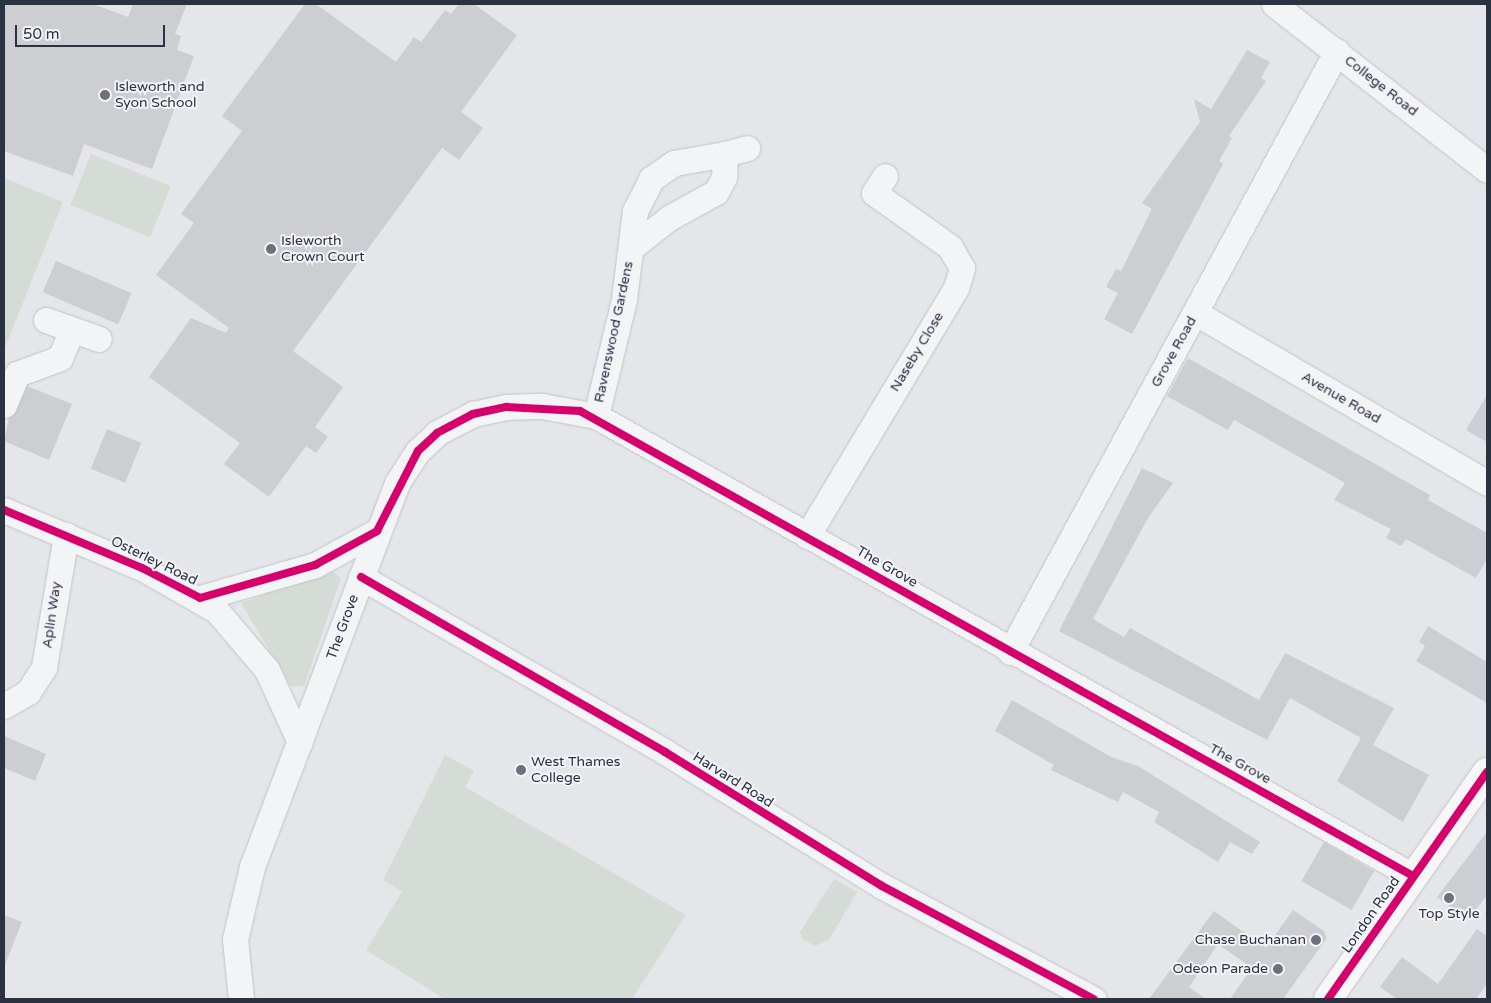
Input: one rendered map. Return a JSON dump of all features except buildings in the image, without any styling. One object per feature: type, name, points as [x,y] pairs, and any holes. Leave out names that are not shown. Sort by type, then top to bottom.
[{"type":"main road","name":"London Road","points":[[1328,999],[1487,772]]},
{"type":"street","name":"College Road","points":[[1274,4],[1487,170]]},
{"type":"street","name":"Grove Road","points":[[1010,652],[1337,52]]},
{"type":"street","name":"Ravenswood Gardens","points":[[596,416],[632,247],[635,211],[652,179],[674,163],[736,151],[716,192],[670,218],[632,247]]},
{"type":"street","name":"Naseby Close","points":[[807,536],[956,288],[962,268],[950,246],[874,184]]},
{"type":"street","name":"Avenue Road","points":[[1196,313],[1487,483]]},
{"type":"street","points":[[46,320],[99,339]]},
{"type":"street","points":[[4,405],[17,374],[60,358],[72,330]]},
{"type":"street","name":"The Grove","points":[[241,999],[234,938],[252,867],[377,531],[418,451],[437,433],[473,414],[542,406],[596,416],[1010,652],[1413,876]]},
{"type":"street","name":"Osterley Road","points":[[4,510],[66,535],[200,598],[252,647],[267,670],[300,742]]},
{"type":"street","name":"Osterley Road","points":[[200,598],[315,565],[377,531]]},
{"type":"street","name":"Aplin Way","points":[[4,706],[28,692],[44,667],[66,535]]},
{"type":"street","name":"Harvard Road","points":[[361,577],[665,752],[882,886],[1094,999]]},
{"type":"shaded area","points":[[91,154],[171,186],[150,237],[70,205]]},
{"type":"shaded area","points":[[4,178],[63,202],[4,350]]},
{"type":"shaded area","points":[[331,570],[341,578],[304,686],[291,686],[241,603]]},
{"type":"shaded area","points":[[445,755],[474,771],[465,787],[686,915],[632,999],[445,999],[366,950],[402,892],[383,880]]},
{"type":"shaded area","points":[[834,879],[857,892],[829,940],[815,946],[802,939],[800,932]]},
{"type":"cycle path","points":[[4,510],[142,568],[200,598],[315,565],[377,531],[418,451],[437,433],[473,414],[506,407],[580,411],[1413,876]]},
{"type":"cycle path","points":[[361,577],[665,752],[882,886],[1094,999]]},
{"type":"cycle path","points":[[1328,999],[1487,772]]},
{"type":"place","name":"Isleworth and Syon School","points":[[105,95]]},
{"type":"place","name":"Isleworth Crown Court","points":[[271,249]]},
{"type":"place","name":"West Thames College","points":[[521,770]]},
{"type":"place","name":"Top Style","points":[[1449,898]]},
{"type":"place","name":"Chase Buchanan","points":[[1316,940]]},
{"type":"place","name":"Odeon Parade","points":[[1278,969]]}]
